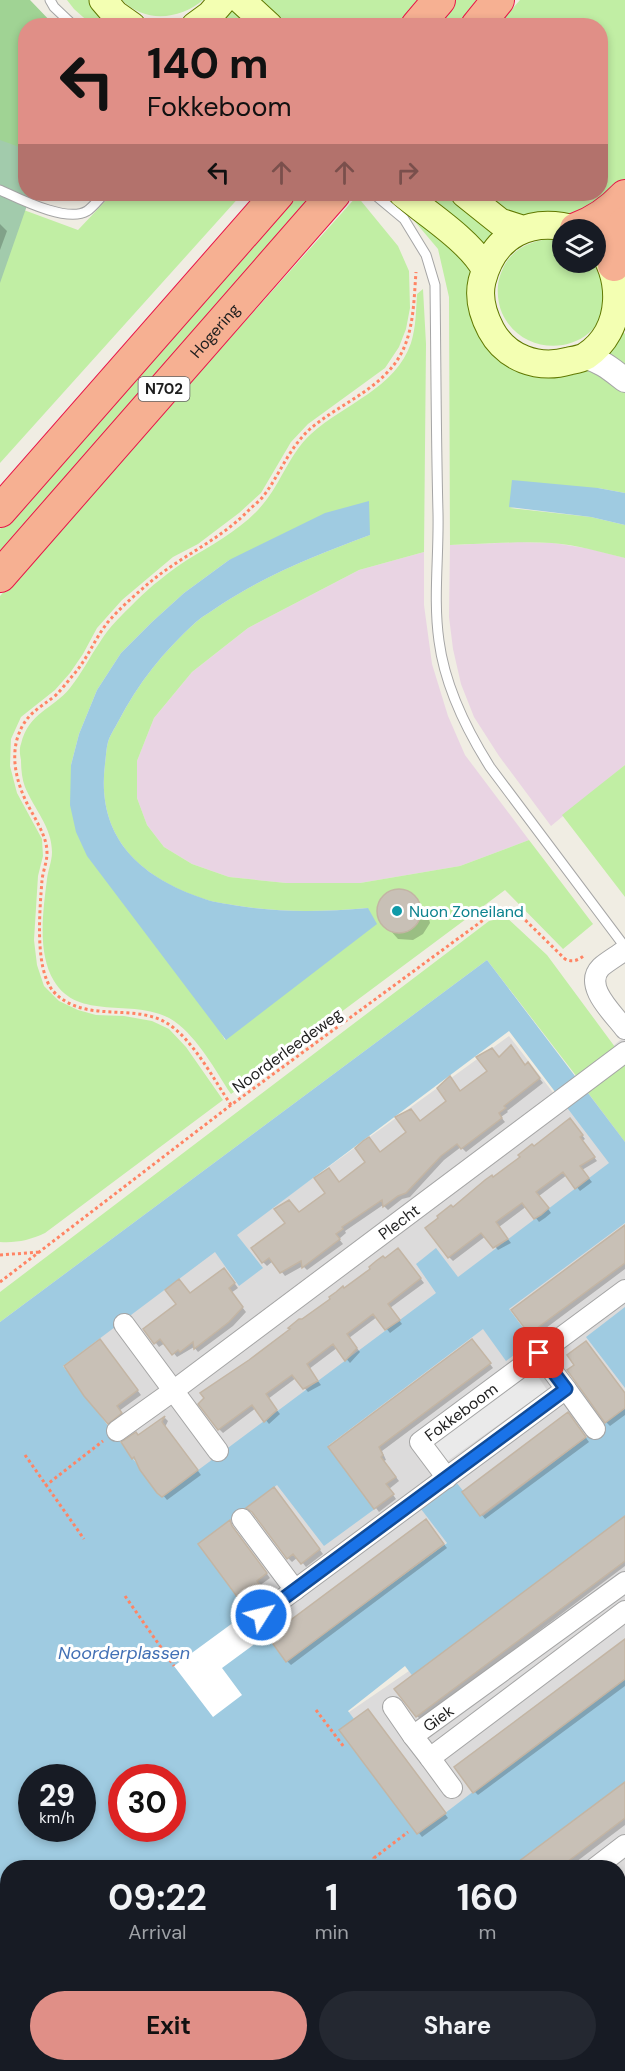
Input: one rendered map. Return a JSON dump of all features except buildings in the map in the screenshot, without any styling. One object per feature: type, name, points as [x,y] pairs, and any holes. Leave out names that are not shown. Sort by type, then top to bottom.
[{"type":"highway","points":[[424,18],[439,0]]},
{"type":"highway","points":[[483,18],[498,0]]},
{"type":"highway","points":[[598,219],[625,196]]},
{"type":"highway","name":"N702","points":[[0,512],[272,201]]},
{"type":"highway","name":"Hogering","points":[[0,576],[328,201]]},
{"type":"highway","points":[[606,252],[616,241],[625,223]]},
{"type":"main road","points":[[103,0],[121,18]]},
{"type":"main road","points":[[206,18],[223,0]]},
{"type":"main road","points":[[241,0],[260,18]]},
{"type":"main road","points":[[412,201],[469,247],[486,269]]},
{"type":"main road","points":[[474,201],[500,222],[522,229]]},
{"type":"main road","points":[[552,225],[522,229],[505,240],[495,251],[481,285],[482,305],[495,338],[512,355],[534,363],[556,365],[584,357],[597,347],[622,317],[620,287],[606,255]]},
{"type":"street","points":[[584,357],[594,359],[609,367],[625,380]]},
{"type":"street","points":[[625,948],[600,968],[595,980],[597,993],[625,1029]]},
{"type":"street","name":"Plecht","points":[[117,1431],[625,1052]]},
{"type":"street","name":"Fokkeboom","points":[[447,1478],[420,1442],[625,1290]]},
{"type":"street","points":[[124,1324],[218,1451]]},
{"type":"street","points":[[539,1353],[595,1429]]},
{"type":"street","points":[[261,1615],[566,1389]]},
{"type":"street","points":[[242,1519],[295,1590]]},
{"type":"street","name":"Giek","points":[[625,1582],[413,1736],[430,1758],[625,1611]]},
{"type":"street","points":[[393,1707],[413,1736]]},
{"type":"street","points":[[430,1758],[452,1788]]},
{"type":"street","points":[[605,1860],[625,1845]]},
{"type":"lane","points":[[50,0],[66,18]]},
{"type":"lane","points":[[0,190],[18,197]]},
{"type":"lane","points":[[27,201],[46,209],[74,215],[87,211],[97,201]]},
{"type":"lane","points":[[382,201],[404,219],[426,255],[435,285],[437,610],[439,642],[458,708],[490,767],[625,948]]},
{"type":"path","points":[[231,1105],[184,1039],[164,1021],[138,1014],[87,1010],[69,1002],[52,990],[43,967],[39,935],[47,852],[43,831],[20,789],[15,757],[18,735],[30,713],[56,694],[77,671],[108,623],[129,601],[150,582],[213,541],[241,518],[264,495],[295,444],[311,428],[388,373],[403,350],[411,325],[416,270]]},
{"type":"path","name":"Noorderleedeweg","points":[[0,1282],[231,1105],[503,907],[510,907],[516,911],[570,962],[577,961],[589,952]]},
{"type":"path","points":[[0,1255],[42,1252]]},
{"type":"path","points":[[45,1486],[117,1431]]},
{"type":"path","points":[[25,1455],[84,1539]]},
{"type":"path","points":[[124,1596],[174,1666]]},
{"type":"path","points":[[316,1710],[344,1748]]},
{"type":"path","points":[[375,1860],[374,1858],[408,1832]]},
{"type":"shaded area","points":[[554,543],[625,558],[625,765],[551,826],[499,756],[474,717],[461,684],[449,617],[450,545]]},
{"type":"shaded area","points":[[424,552],[424,605],[432,664],[448,716],[465,755],[529,840],[460,866],[360,883],[286,883],[229,877],[192,864],[164,847],[147,825],[137,798],[137,761],[154,718],[192,672],[248,628],[359,570]]},
{"type":"shaded area","points":[[509,1036],[555,1095],[625,1036],[625,1163],[173,1495],[66,1357]]},
{"type":"shaded area","points":[[625,1220],[625,1411],[281,1665],[197,1538]]},
{"type":"shaded area","points":[[533,1369],[547,1390],[446,1462],[431,1444]]},
{"type":"shaded area","points":[[625,1523],[625,1692],[426,1839],[333,1723]]},
{"type":"shaded area","points":[[625,1753],[625,1860],[471,1860]]},
{"type":"green space","points":[[0,0],[30,0],[47,18],[18,18],[18,183],[0,174]]},
{"type":"green space","points":[[67,0],[94,0],[110,18],[84,18]]},
{"type":"green space","points":[[122,0],[203,0],[183,12],[162,16],[141,13]]},
{"type":"green space","points":[[252,0],[429,0],[414,18],[271,18]]},
{"type":"green space","points":[[452,0],[487,0],[471,18],[437,18]]},
{"type":"green space","points":[[520,0],[625,0],[625,185],[608,196],[608,18],[504,18]]},
{"type":"green space","points":[[229,5],[245,18],[221,18]]},
{"type":"green space","points":[[0,140],[18,146],[18,201],[29,201],[0,283]]},
{"type":"green space","points":[[105,201],[236,201],[0,463],[0,245],[13,206],[78,230]]},
{"type":"green space","points":[[284,201],[313,201],[0,568],[0,529]]},
{"type":"green space","points":[[353,201],[361,201],[398,246],[409,271],[410,308],[406,329],[399,347],[385,368],[308,424],[291,442],[261,493],[198,544],[173,557],[122,600],[97,628],[70,673],[55,690],[21,717],[11,739],[10,766],[17,793],[42,839],[43,856],[38,876],[34,940],[37,965],[44,986],[59,1001],[78,1010],[96,1015],[124,1016],[152,1021],[169,1029],[186,1047],[223,1100],[45,1233],[34,1238],[12,1242],[0,1242],[0,596]]},
{"type":"green space","points":[[419,201],[462,201],[501,232],[483,252]]},
{"type":"green space","points":[[490,201],[600,201],[577,216],[552,212],[520,218]]},
{"type":"green space","points":[[406,211],[470,261],[487,340],[586,366],[625,389],[625,493],[598,488],[510,508],[591,517],[625,525],[625,558],[552,543],[450,545],[449,297],[438,249]]},
{"type":"green space","points":[[552,239],[552,273],[601,273],[602,276],[604,293],[602,312],[594,328],[581,339],[565,345],[547,345],[529,341],[514,330],[500,308],[499,278],[505,264],[523,246]]},
{"type":"green space","points":[[423,289],[426,344],[424,552],[359,570],[248,628],[192,672],[154,718],[137,761],[137,798],[147,825],[164,847],[192,864],[229,877],[286,883],[360,883],[460,866],[529,840],[593,924],[563,949],[505,890],[231,1094],[199,1046],[174,1021],[143,1010],[93,1006],[78,1001],[65,994],[54,981],[45,958],[43,945],[45,891],[52,855],[51,843],[46,826],[24,784],[20,746],[35,718],[70,688],[104,636],[126,611],[167,574],[250,518],[266,501],[303,442],[324,423],[368,394],[394,372],[404,359],[411,343],[417,294]],"holes":[[[370,535],[294,565],[257,583],[202,617],[173,644],[143,681],[108,742],[104,790],[107,812],[126,850],[158,878],[178,889],[205,899],[250,908],[300,911],[368,908],[225,1040],[71,765],[79,734],[97,690],[121,653],[184,593],[229,560]]]},
{"type":"green space","points":[[623,332],[625,334],[625,369],[604,351]]},
{"type":"green space","points":[[625,765],[625,897],[562,815]]},
{"type":"green space","points":[[506,917],[547,955],[615,1047],[577,1077],[487,960],[0,1322],[0,1292],[489,921]]},
{"type":"green space","points":[[625,1061],[625,1142],[586,1090]]},
{"type":"water","points":[[512,480],[598,488],[625,493],[625,525],[591,517],[509,507]]},
{"type":"water","points":[[369,501],[370,535],[276,574],[239,593],[196,622],[173,644],[143,681],[108,742],[104,790],[107,812],[126,850],[159,878],[179,889],[206,899],[250,908],[300,911],[368,908],[377,924],[226,1040],[87,856],[76,832],[70,805],[71,765],[79,734],[97,690],[121,653],[184,593],[229,560],[325,513]]},
{"type":"water","name":"Noorderplassen","points":[[487,960],[625,1142],[625,1223],[509,1309],[533,1341],[506,1361],[483,1329],[329,1445],[376,1508],[324,1546],[277,1485],[198,1544],[286,1662],[447,1543],[421,1509],[456,1482],[483,1516],[625,1408],[625,1531],[420,1686],[405,1666],[348,1711],[432,1823],[625,1676],[625,1785],[523,1860],[0,1860],[0,1322]],"holes":[[[509,1031],[609,1163],[458,1277],[436,1248],[416,1264],[436,1293],[162,1497],[63,1366],[215,1252],[239,1286],[263,1268],[237,1235]]]},
{"type":"water","points":[[625,1307],[625,1388],[586,1337]]},
{"type":"pier","points":[[245,1614],[263,1638],[222,1668],[242,1695],[213,1717],[174,1666]]},
{"type":"place","name":"Nuon Zoneiland","points":[[397,911]]},
{"type":"route","points":[[261,1615],[566,1389],[539,1353]]}]
